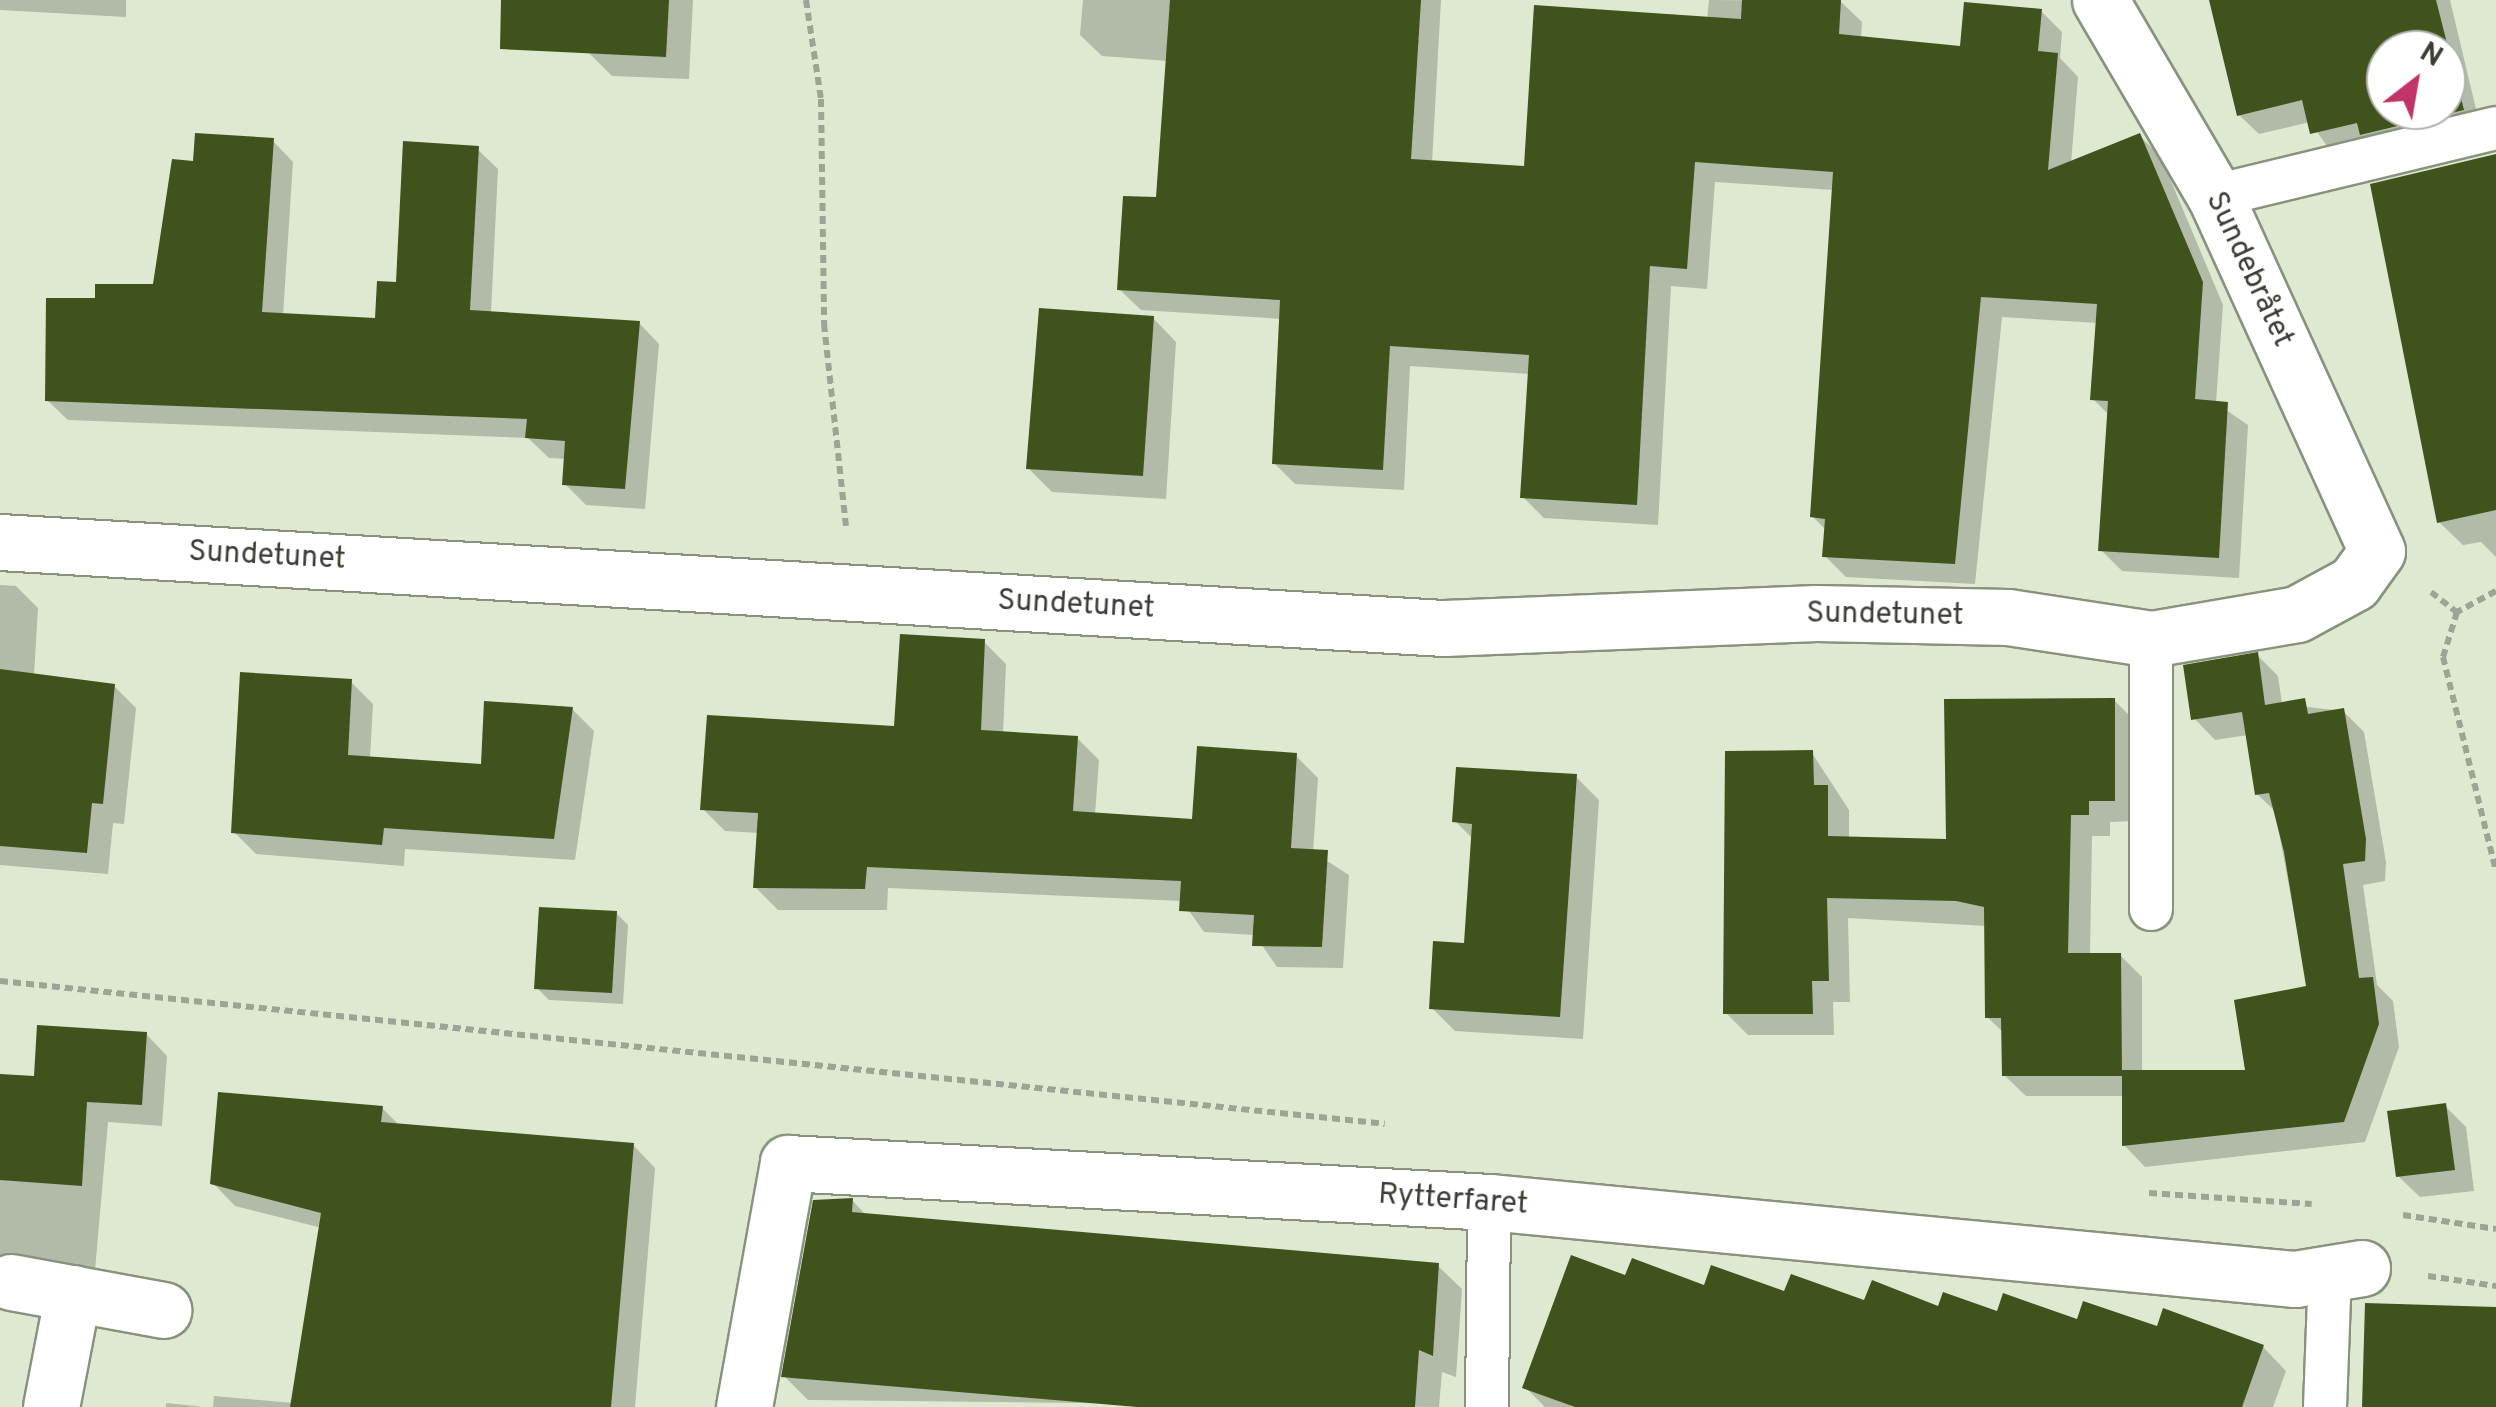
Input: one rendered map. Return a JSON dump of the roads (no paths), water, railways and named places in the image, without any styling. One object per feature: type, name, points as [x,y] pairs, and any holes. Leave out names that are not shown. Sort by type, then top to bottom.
[{"type":"street","name":"Sundebråtet","points":[[2100,0],[2214,196],[2377,550]]},
{"type":"street","name":"Sundetunet","points":[[0,542],[1444,628],[1816,613],[2008,618],[2151,638],[2326,602],[2377,550]]},
{"type":"street","name":"Rytterfaret","points":[[744,1407],[788,1163],[1489,1202],[2294,1279],[2346,1270]]},
{"type":"street","points":[[11,1282],[163,1310]]},
{"type":"street","points":[[51,1407],[72,1293]]},
{"type":"lane","points":[[2214,196],[2496,128]]},
{"type":"lane","points":[[2151,638],[2151,908]]},
{"type":"lane","points":[[1487,1407],[1489,1202]]},
{"type":"lane","points":[[2325,1407],[2346,1270]]}]
